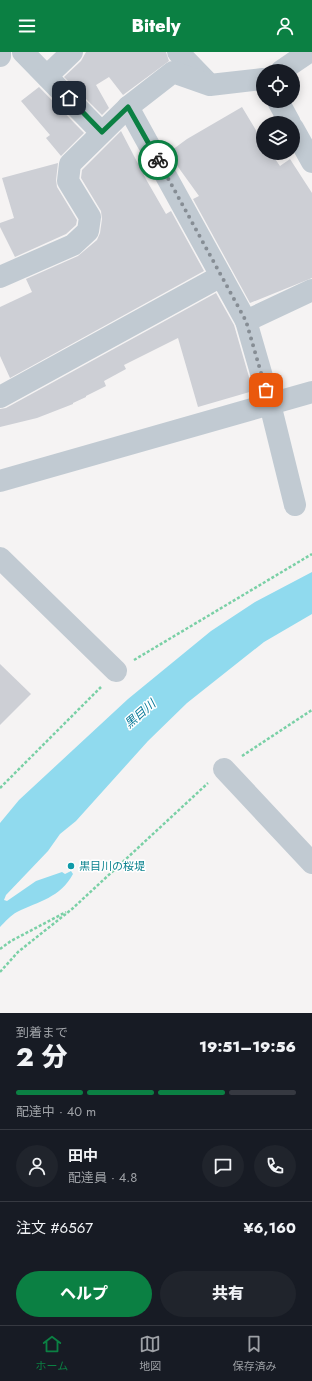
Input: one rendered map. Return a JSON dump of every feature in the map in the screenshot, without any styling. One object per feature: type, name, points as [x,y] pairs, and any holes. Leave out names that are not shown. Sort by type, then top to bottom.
[{"type":"street","points":[[23,52],[102,132]]},
{"type":"street","points":[[47,76],[72,52]]},
{"type":"street","points":[[178,52],[210,85]]},
{"type":"street","points":[[290,64],[303,54]]},
{"type":"street","points":[[0,277],[73,245],[88,231],[90,217],[68,181],[70,164],[128,107],[173,72],[210,85],[256,79]]},
{"type":"street","points":[[128,107],[246,321],[270,404],[296,505]]},
{"type":"street","points":[[300,141],[312,162]]},
{"type":"street","points":[[0,397],[221,276]]},
{"type":"street","points":[[246,321],[312,290]]},
{"type":"street","points":[[0,481],[312,392]]},
{"type":"street","points":[[0,558],[116,671]]},
{"type":"street","points":[[224,769],[312,863]]},
{"type":"path","points":[[0,788],[116,671],[312,554]]},
{"type":"path","points":[[0,972],[18,952],[72,909],[170,817],[224,769],[256,746],[312,710]]},
{"type":"path","points":[[0,949],[11,941],[72,909]]},
{"type":"water","name":"黒目川","points":[[312,572],[312,614],[264,642],[187,703],[148,741],[76,821],[60,834],[48,851],[6,895],[4,900],[7,901],[36,881],[62,872],[65,874],[71,871],[73,874],[68,882],[55,894],[15,913],[0,927],[0,823],[19,800],[128,699],[211,631],[255,602]]},
{"type":"building","points":[[86,52],[166,52],[169,61],[123,95],[109,77],[96,85],[109,108],[102,115],[64,77],[81,61]]},
{"type":"building","points":[[39,87],[84,133],[61,156],[46,138],[50,135],[21,101]]},
{"type":"building","points":[[242,107],[256,130],[256,160],[276,160],[280,166],[291,160],[312,193],[312,278],[250,303],[193,199],[199,196],[168,153],[187,139]]},
{"type":"building","points":[[121,131],[166,214],[171,211],[204,271],[10,378],[0,356],[0,307],[32,292],[26,279],[78,256],[97,240],[100,233],[102,219],[101,211],[81,178],[82,170]]},
{"type":"building","points":[[58,163],[56,180],[57,187],[77,220],[76,225],[66,234],[15,257],[0,227],[0,223],[14,218],[2,178]]},
{"type":"building","points":[[216,293],[234,325],[253,391],[198,407],[178,338],[124,365],[126,369],[104,381],[106,386],[73,404],[37,418],[0,427],[0,409],[6,408]]},
{"type":"building","points":[[0,664],[31,694],[0,725]]},
{"type":"way so far","points":[[158,160],[246,321],[266,390]]},
{"type":"place","name":"黒目川の桜堤","points":[[71,866]]},
{"type":"route","points":[[69,98],[102,132],[128,107],[158,160]]}]
